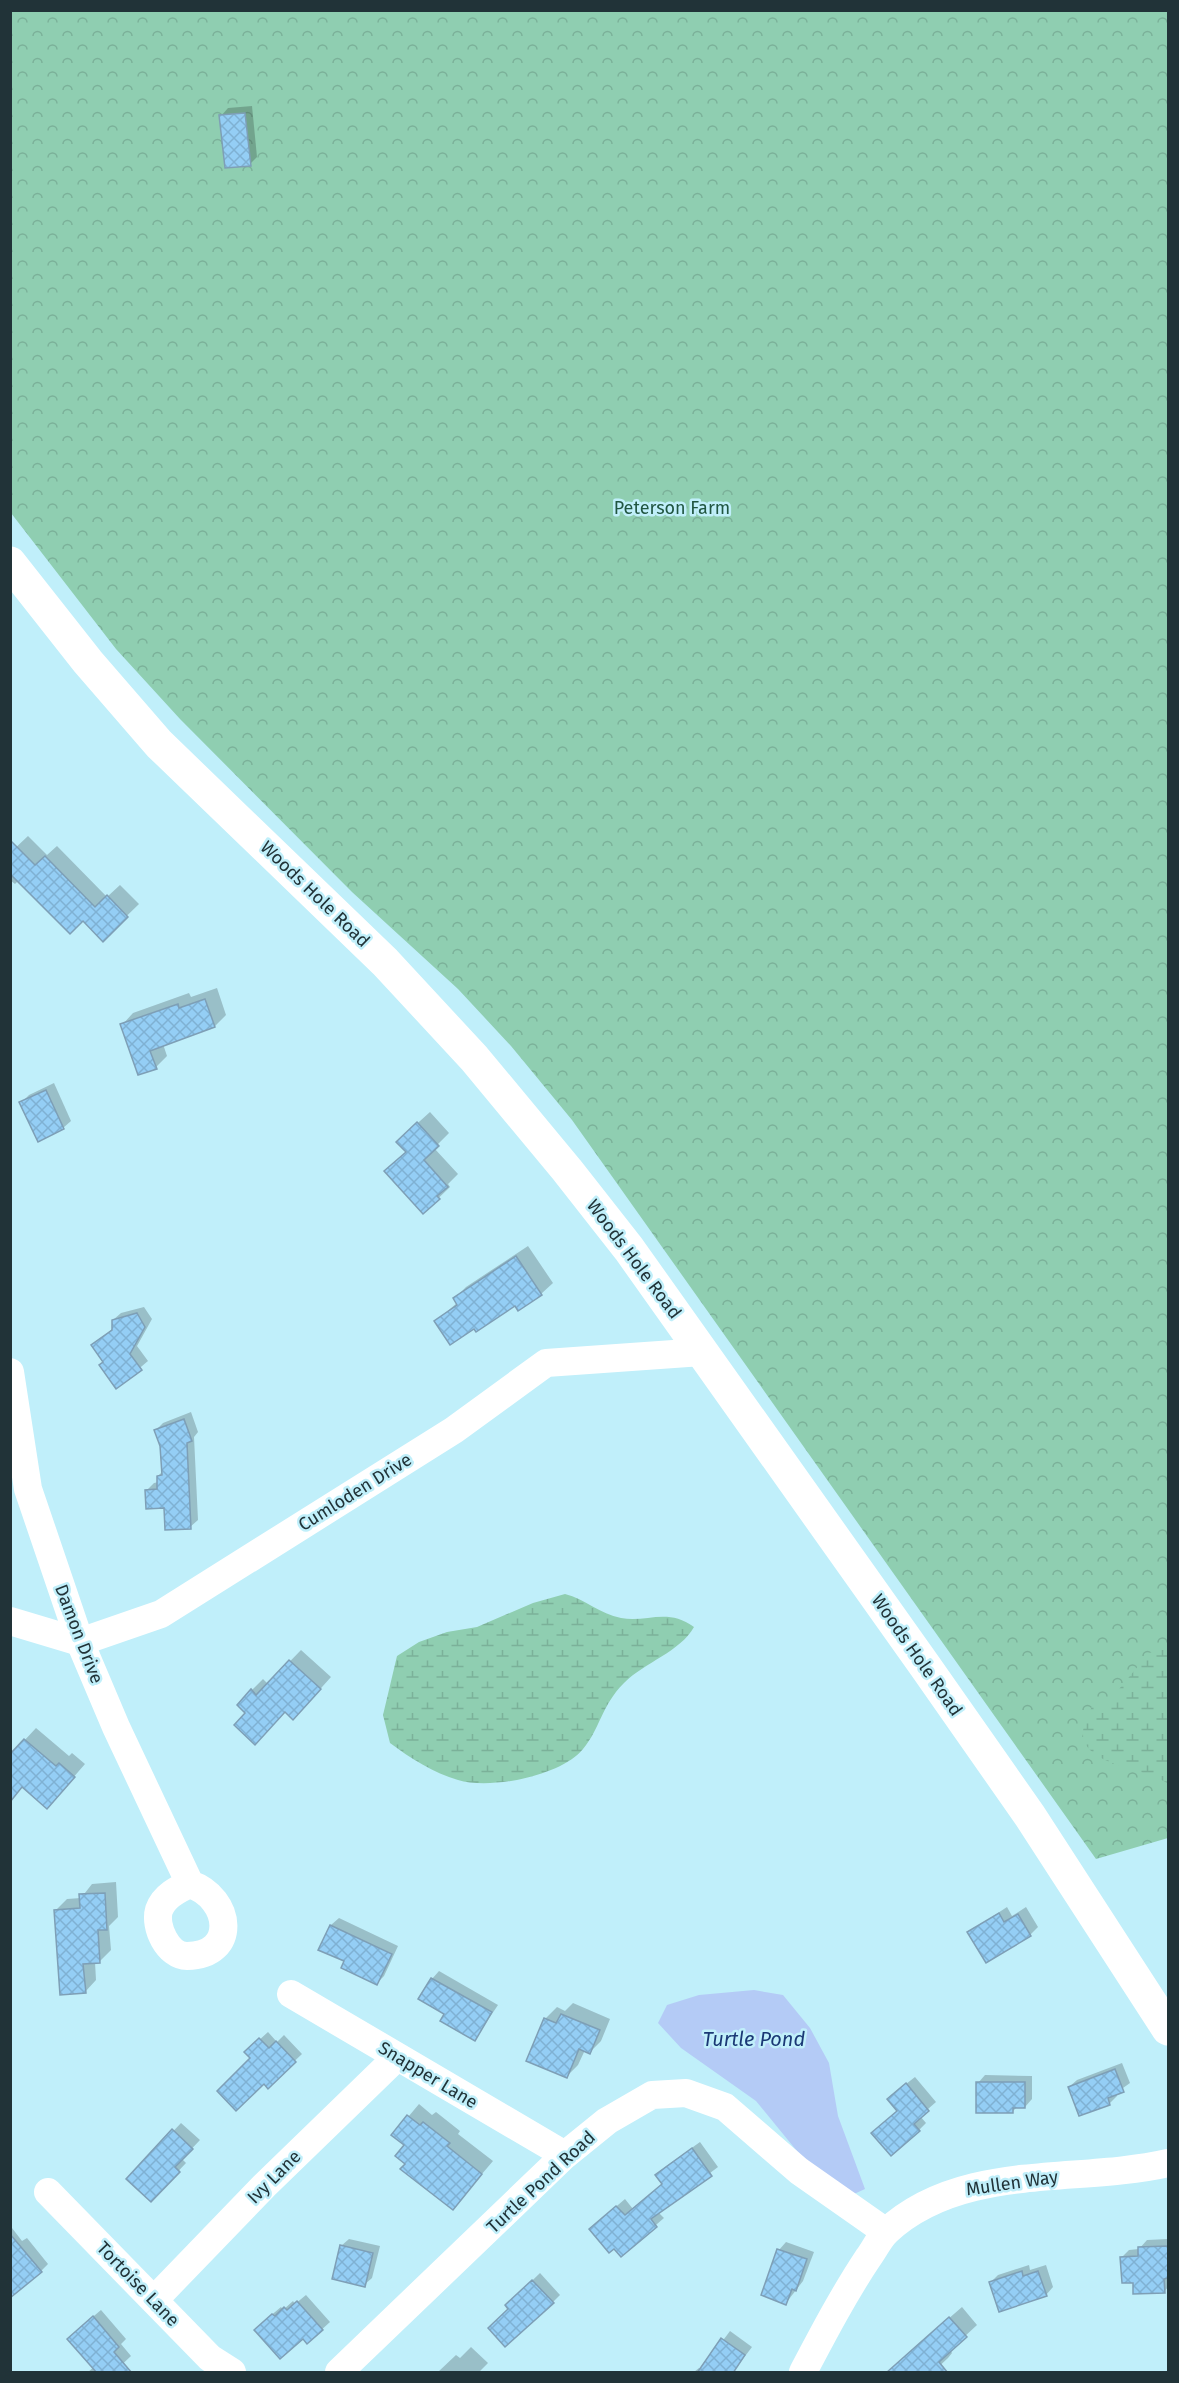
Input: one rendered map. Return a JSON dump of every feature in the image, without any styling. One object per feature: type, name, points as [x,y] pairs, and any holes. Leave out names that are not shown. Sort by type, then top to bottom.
[{"type":"highway","name":"Woods Hole Road","points":[[10,563],[88,662],[159,744],[385,962],[474,1058],[629,1249],[1030,1816],[1168,2029]]},
{"type":"street","name":"Cumloden Drive","points":[[80,1642],[160,1614],[454,1430],[546,1363],[702,1352]]},
{"type":"street","name":"Damon Drive","points":[[10,1372],[28,1490],[80,1642],[116,1727],[190,1884]]},
{"type":"street","points":[[10,1621],[80,1642]]},
{"type":"street","name":"Snapper Lane","points":[[291,1994],[565,2155]]},
{"type":"street","name":"Ivy Lane","points":[[154,2300],[264,2186],[397,2057]]},
{"type":"street","name":"Turtle Pond Road","points":[[339,2373],[565,2155],[608,2121],[652,2096],[686,2093],[724,2107],[799,2171],[886,2232]]},
{"type":"street","name":"Mullen Way","points":[[803,2373],[859,2272],[886,2232],[921,2208],[954,2192],[998,2182],[1168,2163]]},
{"type":"street","name":"Tortoise Lane","points":[[48,2192],[210,2358],[232,2373]]},
{"type":"green space","name":"Peterson Farm","points":[[10,11],[1168,11],[1168,1838],[1096,1859],[572,1120],[511,1046],[458,989],[352,892],[180,719],[116,649],[11,513]]},
{"type":"green space","points":[[565,1594],[621,1618],[675,1618],[694,1627],[680,1643],[624,1683],[610,1700],[583,1749],[559,1767],[506,1782],[472,1783],[458,1780],[422,1765],[390,1743],[383,1715],[397,1656],[419,1642],[447,1632],[477,1627],[533,1603]]},
{"type":"green space","points":[[1168,1648],[1168,1784],[1093,1753],[1086,1744],[1083,1733],[1092,1706],[1110,1700],[1149,1653]]},
{"type":"water","name":"Turtle Pond","points":[[754,1990],[783,1995],[810,2028],[829,2063],[838,2116],[865,2189],[854,2194],[801,2156],[756,2101],[681,2048],[658,2023],[667,2005],[699,1995]]},
{"type":"building","points":[[245,113],[251,166],[225,168],[219,115]]},
{"type":"building","points":[[10,840],[35,865],[45,856],[95,907],[107,895],[128,917],[103,942],[83,921],[70,934],[10,874]]},
{"type":"building","points":[[205,999],[215,1027],[150,1051],[157,1069],[138,1075],[120,1024],[178,1004],[179,1008]]},
{"type":"building","points":[[46,1090],[64,1129],[38,1142],[19,1102]]},
{"type":"building","points":[[417,1122],[439,1146],[424,1160],[448,1187],[437,1196],[440,1199],[423,1214],[384,1171],[406,1152],[396,1142]]},
{"type":"building","points":[[516,1256],[542,1295],[518,1311],[515,1306],[476,1332],[474,1329],[450,1345],[434,1321],[457,1305],[453,1298]]},
{"type":"building","points":[[137,1313],[145,1327],[130,1354],[142,1370],[116,1389],[99,1365],[103,1362],[91,1345],[112,1330],[112,1320]]},
{"type":"building","points":[[184,1419],[192,1441],[187,1443],[191,1529],[165,1530],[164,1508],[146,1509],[145,1490],[157,1489],[157,1476],[162,1475],[160,1446],[154,1430]]},
{"type":"building","points":[[289,1660],[321,1689],[293,1720],[285,1712],[255,1745],[234,1725],[245,1713],[237,1705],[251,1689],[256,1695]]},
{"type":"building","points":[[24,1739],[56,1766],[59,1763],[75,1777],[47,1809],[22,1787],[10,1802],[10,1754]]},
{"type":"building","points":[[105,1893],[107,1930],[98,1930],[100,1963],[83,1964],[86,1993],[60,1995],[54,1910],[80,1908],[79,1894]]},
{"type":"building","points":[[999,1913],[1004,1922],[1018,1914],[1031,1936],[986,1963],[967,1932]]},
{"type":"building","points":[[330,1925],[392,1954],[377,1985],[341,1968],[344,1961],[318,1950]]},
{"type":"building","points":[[431,1978],[492,2012],[475,2041],[440,2021],[444,2014],[418,1999]]},
{"type":"building","points":[[561,2014],[600,2030],[590,2054],[579,2049],[567,2078],[526,2061],[544,2018],[556,2023]]},
{"type":"building","points":[[259,2038],[269,2048],[276,2041],[296,2062],[268,2089],[264,2084],[236,2111],[217,2091],[250,2058],[244,2052]]},
{"type":"building","points":[[1115,2069],[1124,2092],[1108,2098],[1110,2105],[1079,2116],[1068,2087]]},
{"type":"building","points":[[976,2082],[1025,2082],[1025,2108],[1013,2108],[1013,2113],[976,2113]]},
{"type":"building","points":[[906,2083],[929,2111],[914,2124],[920,2131],[891,2156],[871,2133],[897,2111],[887,2099]]},
{"type":"building","points":[[407,2115],[420,2125],[423,2122],[450,2143],[447,2146],[482,2174],[453,2210],[400,2169],[405,2164],[395,2156],[404,2145],[391,2135]]},
{"type":"building","points":[[172,2129],[193,2149],[175,2167],[180,2172],[151,2202],[126,2179]]},
{"type":"building","points":[[692,2148],[712,2176],[651,2219],[657,2227],[621,2257],[614,2249],[609,2253],[589,2229],[616,2206],[625,2215],[662,2184],[655,2175]]},
{"type":"building","points":[[10,2234],[42,2272],[10,2298]]},
{"type":"building","points":[[340,2245],[373,2253],[365,2287],[332,2279]]},
{"type":"building","points":[[1168,2246],[1168,2278],[1164,2279],[1165,2293],[1133,2294],[1133,2283],[1122,2283],[1120,2257],[1138,2256],[1138,2247]]},
{"type":"building","points":[[777,2249],[807,2259],[796,2291],[792,2289],[786,2305],[761,2295]]},
{"type":"building","points":[[1022,2271],[1023,2276],[1038,2271],[1047,2296],[999,2312],[989,2282]]},
{"type":"building","points":[[532,2280],[554,2303],[505,2347],[488,2328],[508,2309],[505,2305]]},
{"type":"building","points":[[297,2301],[323,2330],[307,2344],[303,2339],[280,2359],[254,2330],[272,2314],[275,2316],[284,2307],[287,2310]]},
{"type":"building","points":[[93,2316],[119,2347],[114,2352],[132,2373],[97,2373],[67,2339]]},
{"type":"building","points":[[949,2317],[967,2337],[939,2362],[948,2373],[886,2373]]},
{"type":"building","points":[[721,2338],[745,2355],[733,2373],[697,2373]]}]
